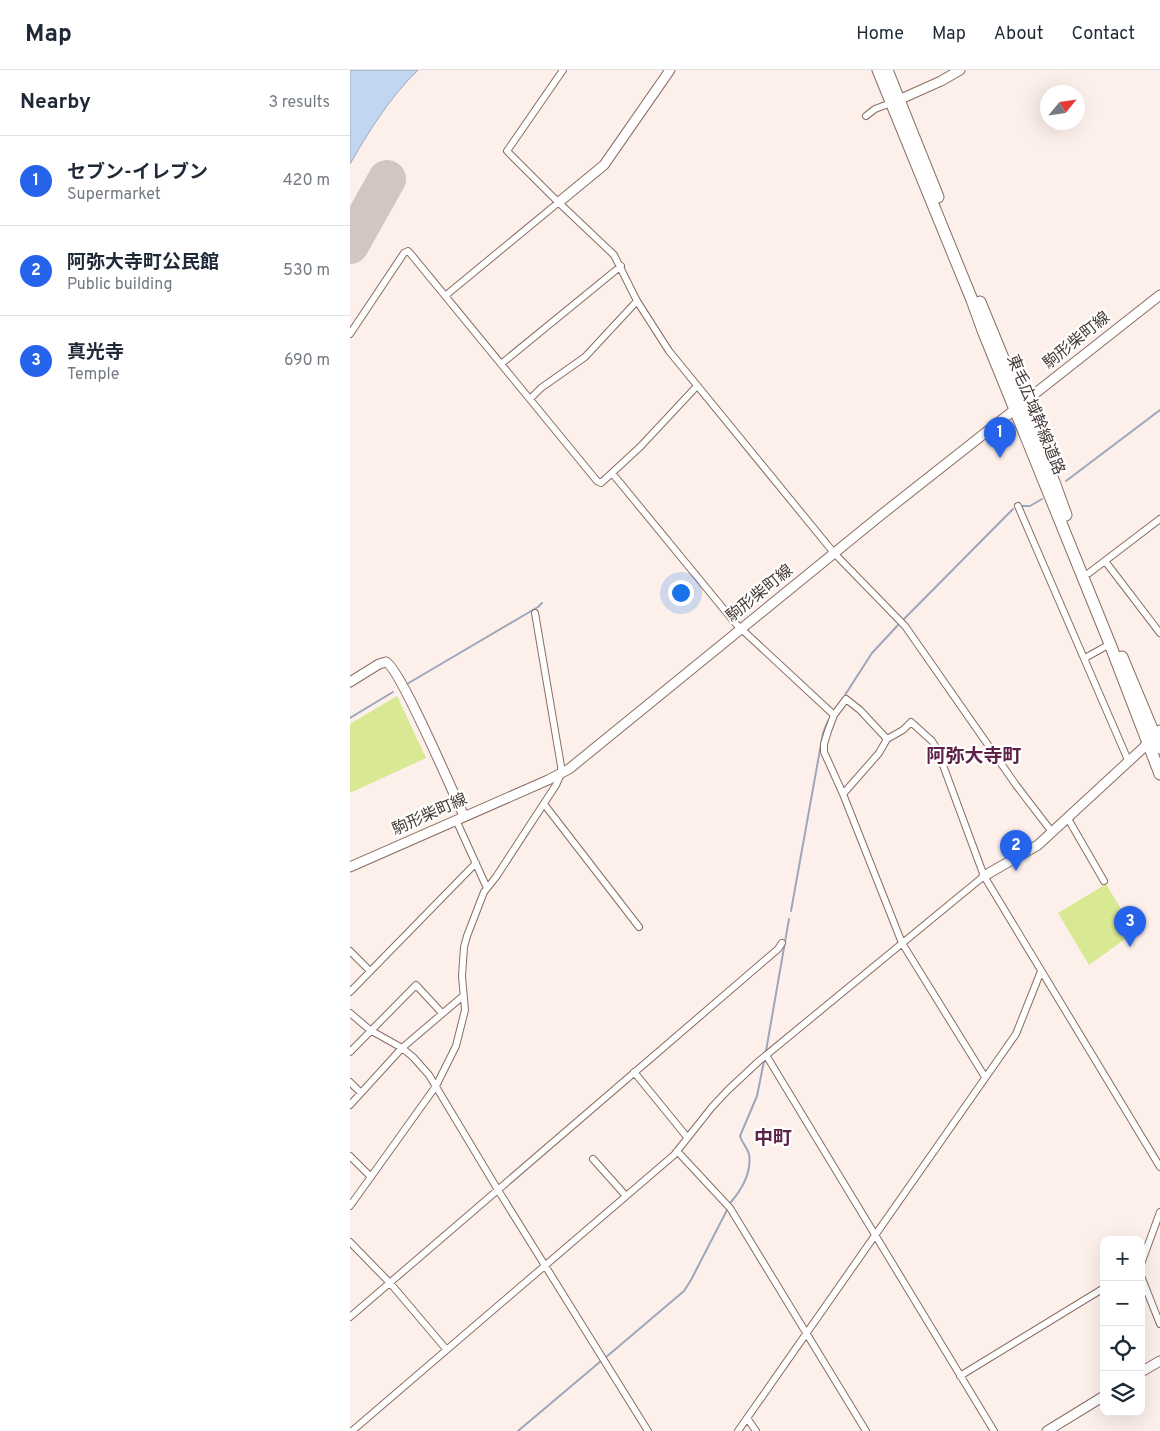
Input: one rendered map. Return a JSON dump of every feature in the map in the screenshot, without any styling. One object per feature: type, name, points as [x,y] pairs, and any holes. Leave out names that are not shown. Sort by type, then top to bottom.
[{"type":"highway","name":"東毛広域幹線道路","points":[[878,70],[895,101],[1018,407],[1110,644],[1160,748]]},
{"type":"highway","name":"東毛広域幹線道路","points":[[887,70],[895,101]]},
{"type":"highway","name":"東毛広域幹線道路","points":[[1018,407],[1154,736],[1160,774]]},
{"type":"main road","points":[[559,202],[604,165],[670,70]]},
{"type":"main road","points":[[895,101],[941,81],[960,70]]},
{"type":"main road","name":"駒形柴町線","points":[[350,867],[561,774],[834,553],[1160,295]]},
{"type":"main road","points":[[350,682],[380,664],[386,662],[391,666],[407,694],[460,818]]},
{"type":"main road","points":[[984,876],[1027,853],[1154,736]]},
{"type":"main road","points":[[1143,1371],[1160,1361]]},
{"type":"main road","points":[[1047,1431],[1100,1398]]},
{"type":"street","points":[[564,70],[507,151],[614,255],[663,343],[834,553],[905,626],[1016,785],[1052,832]]},
{"type":"street","points":[[866,116],[895,101]]},
{"type":"street","points":[[445,296],[559,202]]},
{"type":"street","points":[[350,334],[406,252],[410,252],[597,481],[601,483],[640,447],[697,386]]},
{"type":"street","points":[[501,364],[621,266]]},
{"type":"street","points":[[530,399],[585,357],[638,301]]},
{"type":"street","points":[[612,473],[741,629],[834,715]]},
{"type":"street","points":[[1018,506],[1128,760]]},
{"type":"street","points":[[1088,573],[1160,519]]},
{"type":"street","points":[[1105,561],[1160,633]]},
{"type":"street","points":[[350,1206],[436,1086],[459,1040],[465,1010],[462,976],[465,941],[482,895],[544,804],[561,774],[534,613]]},
{"type":"street","points":[[1084,658],[1110,644]]},
{"type":"street","points":[[887,739],[860,710],[846,699],[834,715],[824,744],[824,752],[843,794],[902,943],[985,1077]]},
{"type":"street","points":[[843,794],[879,753],[887,739],[903,730],[911,722],[932,741],[984,876],[1160,1167]]},
{"type":"street","points":[[544,804],[639,927]]},
{"type":"street","points":[[1067,817],[1104,881]]},
{"type":"street","points":[[460,818],[487,888]]},
{"type":"street","points":[[350,992],[476,863]]},
{"type":"street","points":[[352,1431],[678,1151],[687,1137],[728,1090],[766,1055],[984,876]]},
{"type":"street","points":[[350,1317],[778,949],[782,943]]},
{"type":"street","points":[[350,951],[370,971]]},
{"type":"street","points":[[738,1431],[1016,1034],[1041,971]]},
{"type":"street","points":[[350,1052],[416,985],[442,1013]]},
{"type":"street","points":[[350,1105],[402,1048],[463,996]]},
{"type":"street","points":[[350,1014],[370,1030],[402,1048],[429,1075],[648,1431]]},
{"type":"street","points":[[766,1055],[994,1431]]},
{"type":"street","points":[[634,1072],[687,1137]]},
{"type":"street","points":[[350,1082],[361,1092]]},
{"type":"street","points":[[678,1151],[730,1208],[866,1431]]},
{"type":"street","points":[[350,1156],[371,1177]]},
{"type":"street","points":[[593,1159],[626,1196]]},
{"type":"street","points":[[1145,1253],[1160,1212]]},
{"type":"street","points":[[350,1242],[390,1283],[446,1350]]},
{"type":"street","points":[[1143,1281],[1160,1324]]},
{"type":"street","points":[[960,1376],[1100,1290]]},
{"type":"street","points":[[747,1418],[756,1431]]},
{"type":"green space","points":[[397,696],[426,758],[350,793],[350,724]]},
{"type":"green space","points":[[1106,884],[1135,932],[1089,965],[1058,913]]},
{"type":"water","points":[[350,70],[418,70],[389,103],[350,164]]},
{"type":"waterway","points":[[1066,481],[1160,410]]},
{"type":"waterway","points":[[1022,506],[1030,506],[1042,499]]},
{"type":"waterway","points":[[904,619],[1013,509]]},
{"type":"waterway","points":[[407,684],[542,603]]},
{"type":"waterway","points":[[845,695],[872,653],[899,624]]},
{"type":"waterway","points":[[350,718],[393,692]]},
{"type":"waterway","points":[[791,911],[823,733],[828,721]]},
{"type":"waterway","points":[[766,1051],[789,919]]},
{"type":"waterway","points":[[731,1202],[739,1192],[748,1174],[749,1154],[740,1136],[757,1096],[764,1061]]},
{"type":"waterway","points":[[605,1358],[684,1291],[727,1210]]},
{"type":"waterway","points":[[518,1431],[601,1361]]},
{"type":"runway","points":[[350,245],[387,179]]},
{"type":"place","name":"セブン-イレブン","points":[[1000,458]]},
{"type":"place","name":"阿弥大寺町公民館","points":[[1016,871]]},
{"type":"place","name":"真光寺","points":[[1130,947]]},
{"type":"district","name":"阿弥大寺町","points":[[974,757]]},
{"type":"district","name":"中町","points":[[773,1139]]}]
